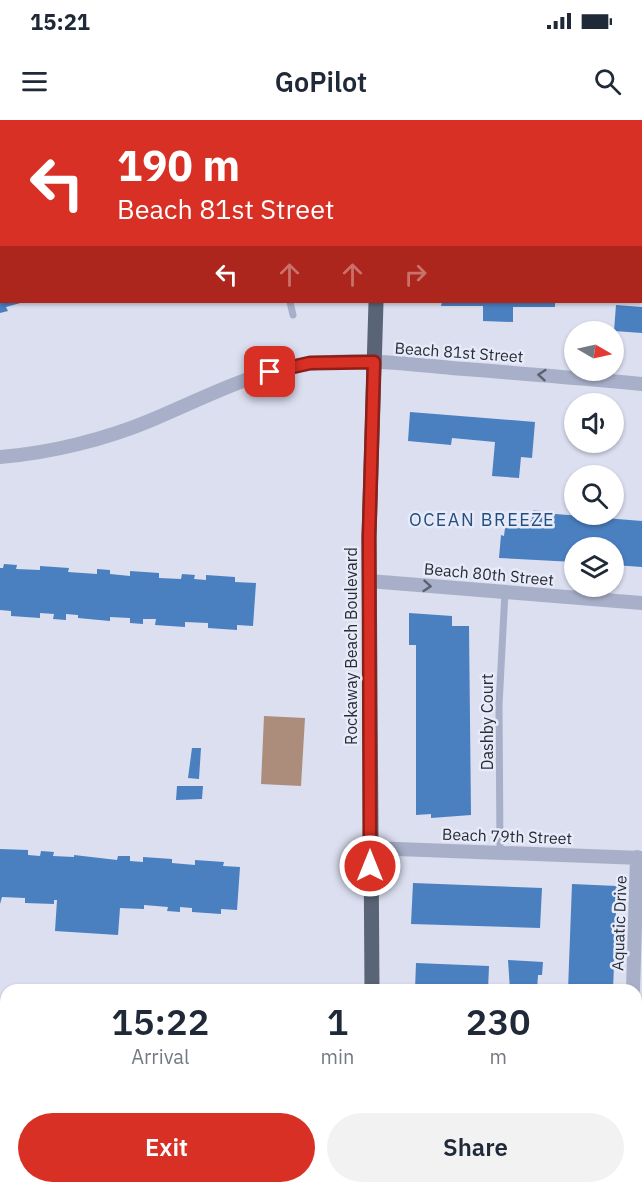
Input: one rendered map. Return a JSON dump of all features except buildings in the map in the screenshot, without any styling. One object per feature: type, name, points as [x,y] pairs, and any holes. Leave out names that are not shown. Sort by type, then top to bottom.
[{"type":"main road","name":"Rockaway Beach Boulevard","points":[[372,984],[369,581],[376,303]]},
{"type":"street","name":"Beach 81st Street","points":[[0,458],[58,448],[116,433],[253,376],[310,363],[374,362],[642,384]]},
{"type":"street","name":"Beach 80th Street","points":[[369,581],[642,603]]},
{"type":"street","name":"Beach 79th Street","points":[[370,848],[640,857]]},
{"type":"street","name":"Aquatic Drive","points":[[633,984],[640,857]]},
{"type":"lane","points":[[290,303],[293,315]]},
{"type":"lane","name":"Dashby Court","points":[[500,853],[499,705],[505,592]]},
{"type":"shaded area","points":[[264,716],[305,718],[301,786],[261,784]]},
{"type":"district","name":"OCEAN BREEZE","points":[[482,519]]},
{"type":"route","points":[[270,372],[310,363],[374,362],[369,537],[370,866]]}]
